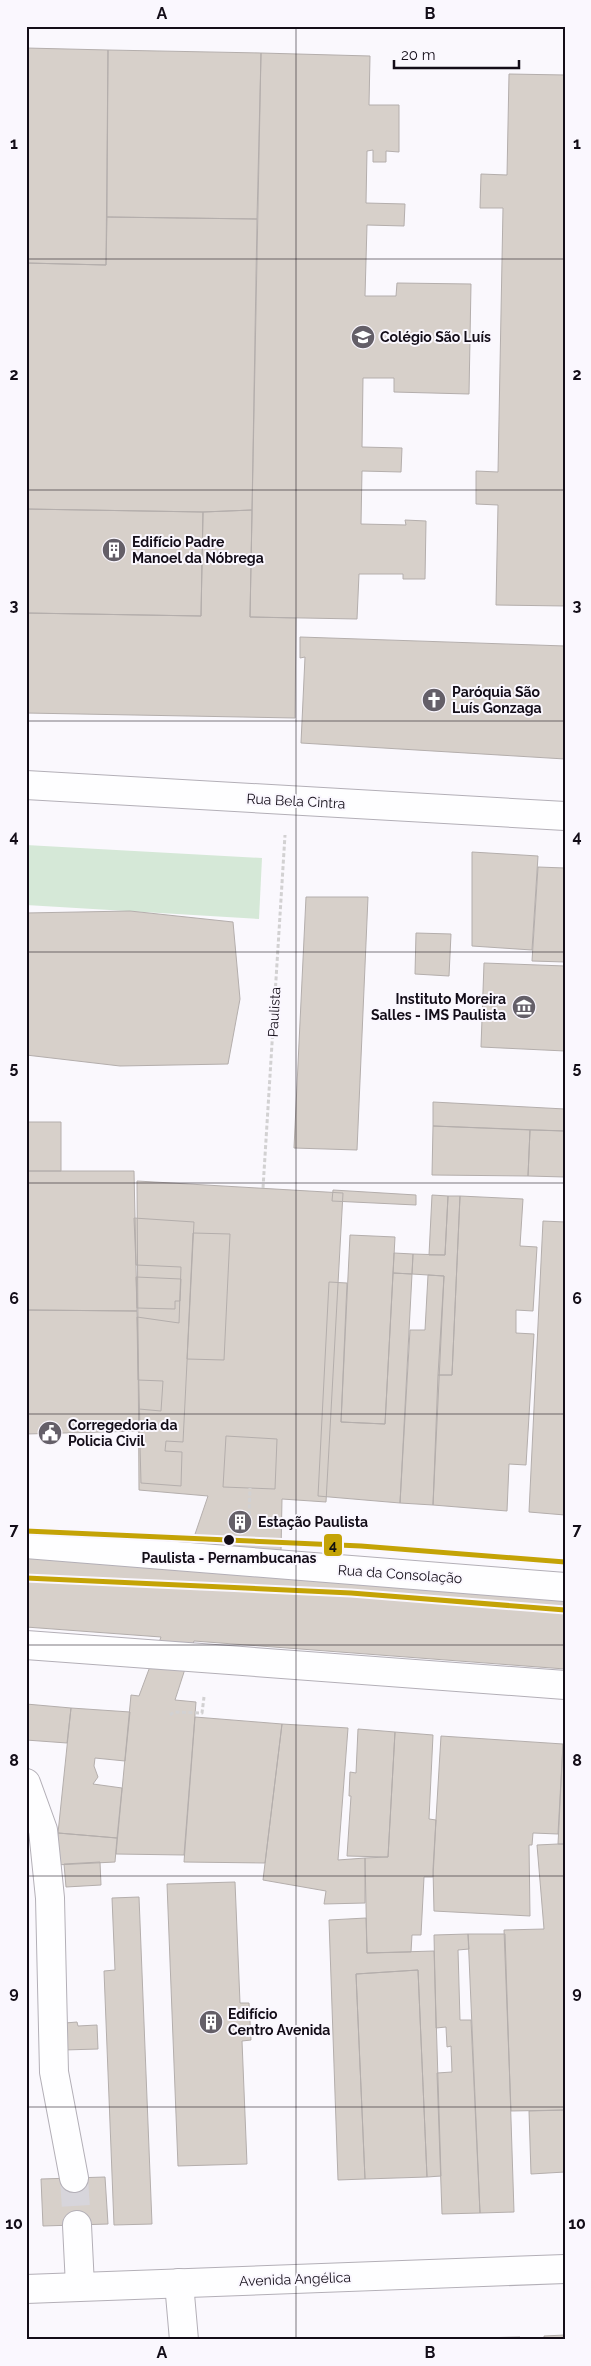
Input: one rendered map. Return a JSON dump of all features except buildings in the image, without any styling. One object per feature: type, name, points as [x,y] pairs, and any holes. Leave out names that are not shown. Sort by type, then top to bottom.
[{"type":"main road","name":"Rua Bela Cintra","points":[[26,785],[565,816]]},
{"type":"main road","name":"Rua da Consolação","points":[[26,1544],[565,1587]]},
{"type":"main road","points":[[26,1645],[565,1685]]},
{"type":"main road","points":[[26,1783],[42,1830],[50,1898],[54,2072],[74,2178]]},
{"type":"main road","points":[[77,2225],[80,2286]]},
{"type":"main road","name":"Avenida Angélica","points":[[26,2289],[565,2270]]},
{"type":"main road","points":[[179,2283],[184,2340]]},
{"type":"path","name":"Paulista","points":[[263,1188],[285,835]]},
{"type":"path","points":[[249,1515],[250,1488]]},
{"type":"path","points":[[170,1715],[174,1712],[202,1713],[204,1697]]},
{"type":"green space","points":[[26,845],[262,858],[259,919],[26,905]]},
{"type":"tunnel","points":[[74,2178],[77,2225]]},
{"type":"transit line","name":"4","points":[[26,1531],[361,1546],[565,1562]]},
{"type":"transit line","name":"4","points":[[26,1578],[351,1593],[565,1610]]},
{"type":"place","name":"Colégio São Luís","points":[[363,337]]},
{"type":"place","name":"Edifício Padre Manoel da Nóbrega","points":[[114,550]]},
{"type":"place","name":"Paróquia São Luís Gonzaga","points":[[434,700]]},
{"type":"place","name":"Instituto Moreira Salles - IMS Paulista","points":[[524,1007]]},
{"type":"place","name":"Corregedoria da Policia Civil","points":[[50,1433]]},
{"type":"place","name":"Estação Paulista","points":[[240,1522]]},
{"type":"place","name":"Paulista - Pernambucanas","points":[[229,1540]]},
{"type":"place","name":"Edifício Centro Avenida","points":[[211,2022]]}]
